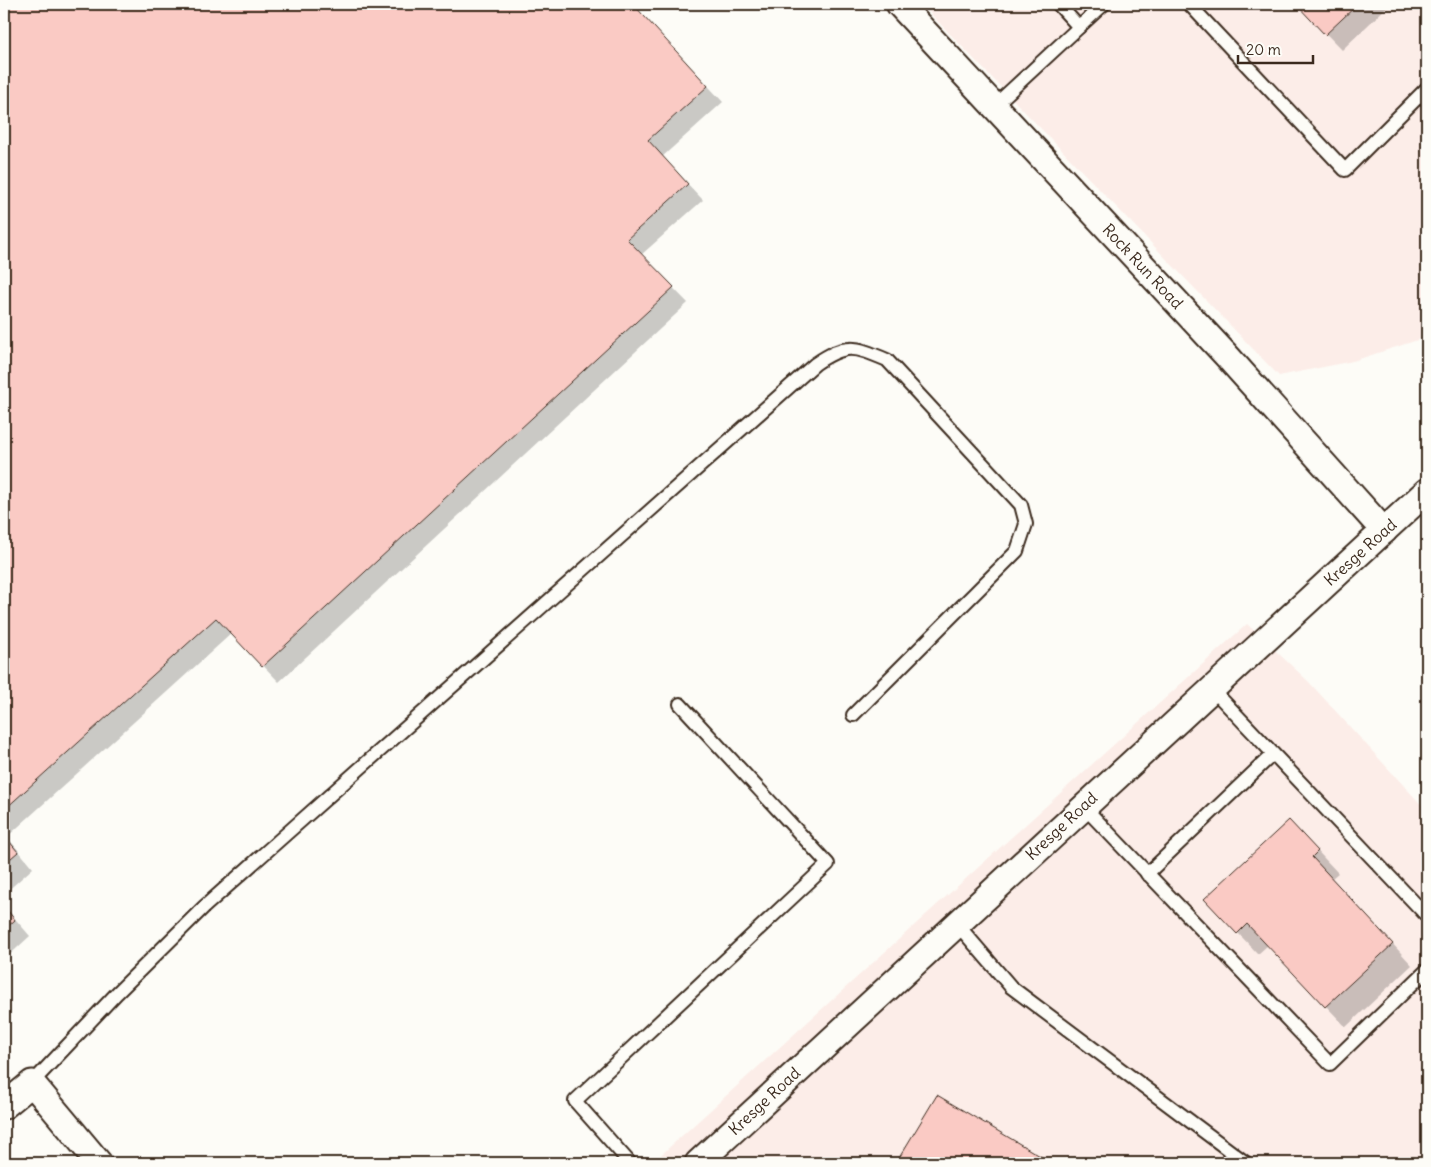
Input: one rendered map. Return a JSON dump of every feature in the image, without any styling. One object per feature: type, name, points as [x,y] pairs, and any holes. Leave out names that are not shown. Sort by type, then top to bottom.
[{"type":"street","name":"Rock Run Road","points":[[899,4],[1219,348],[1384,530]]},
{"type":"street","name":"Kresge Road","points":[[698,1163],[1083,806],[1427,492]]},
{"type":"street","points":[[4,1106],[32,1083],[99,1163]]},
{"type":"lane","points":[[1058,4],[1079,27]]},
{"type":"lane","points":[[994,106],[1104,4]]},
{"type":"lane","points":[[1189,4],[1345,170],[1427,88]]},
{"type":"lane","points":[[32,1083],[117,993],[204,908],[792,384],[834,351],[859,348],[887,360],[1021,505],[1026,524],[1017,551],[853,715]]},
{"type":"lane","points":[[1212,689],[1427,916]]},
{"type":"lane","points":[[630,1163],[575,1101],[828,864],[680,704]]},
{"type":"lane","points":[[1147,874],[1273,754]]},
{"type":"lane","points":[[1083,806],[1330,1064],[1427,970]]},
{"type":"lane","points":[[957,924],[1011,987],[1246,1163]]},
{"type":"shaded area","points":[[921,4],[1427,4],[1427,337],[1353,361],[1279,376]]},
{"type":"shaded area","points":[[1247,624],[1308,681],[1427,811],[1427,1163],[652,1163]]},
{"type":"building","points":[[4,4],[633,4],[708,86],[648,140],[688,184],[627,239],[674,287],[262,667],[216,618],[4,810]]},
{"type":"building","points":[[1296,4],[1358,4],[1325,35]]},
{"type":"building","points":[[1289,820],[1318,851],[1312,857],[1393,944],[1325,1007],[1247,924],[1237,934],[1204,899]]},
{"type":"building","points":[[4,835],[18,852],[4,864]]},
{"type":"building","points":[[4,906],[15,920],[4,930]]},
{"type":"building","points":[[937,1095],[1052,1163],[896,1163]]}]
